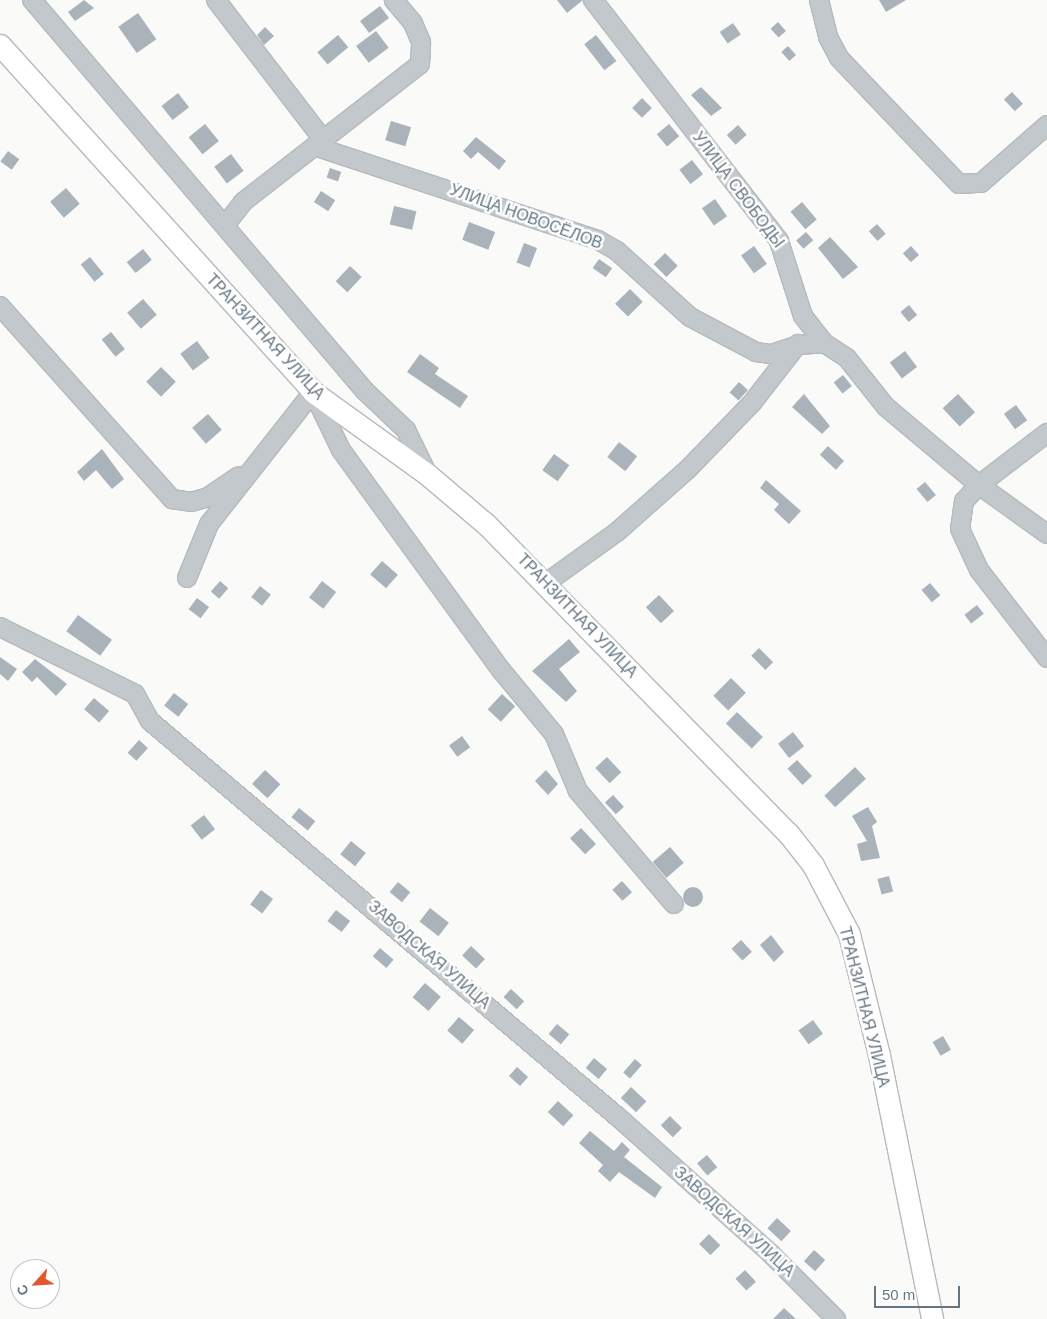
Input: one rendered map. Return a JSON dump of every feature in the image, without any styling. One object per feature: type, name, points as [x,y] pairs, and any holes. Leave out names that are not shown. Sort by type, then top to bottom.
[{"type":"main road","name":"ТРАНЗИТНАЯ УЛИЦА","points":[[0,45],[313,392],[428,475],[488,525],[788,833],[833,900],[849,934],[879,1056],[932,1319]]},
{"type":"street","points":[[32,0],[198,198],[226,224],[365,391],[406,430],[428,475]]},
{"type":"street","points":[[216,0],[320,144]]},
{"type":"street","points":[[226,224],[243,202],[320,144],[420,64],[422,42],[413,23],[394,0]]},
{"type":"street","name":"УЛИЦА СВОБОДЫ","points":[[593,0],[779,241],[803,316],[824,344],[847,358],[886,407],[979,485],[1047,534]]},
{"type":"street","points":[[819,0],[828,37],[839,58],[959,184],[981,183],[1047,125]]},
{"type":"street","name":"УЛИЦА НОВОСЁЛОВ","points":[[320,144],[598,240],[617,251],[690,316],[756,352],[771,354],[798,345],[824,344]]},
{"type":"street","points":[[0,306],[172,499],[191,502],[208,496],[250,468]]},
{"type":"street","points":[[546,583],[618,531],[687,470],[752,403],[798,345],[803,316]]},
{"type":"street","points":[[187,578],[209,524],[250,468],[313,392],[341,450],[501,670],[554,734],[578,791],[674,904]]},
{"type":"street","points":[[1047,433],[979,485],[964,501],[960,529],[978,570],[1047,658]]},
{"type":"street","name":"ЗАВОДСКАЯ УЛИЦА","points":[[0,627],[134,694],[150,721],[618,1117],[771,1254],[836,1319]]},
{"type":"building","points":[[84,0],[94,8],[75,21],[68,12]]},
{"type":"building","points":[[557,0],[583,0],[567,13]]},
{"type":"building","points":[[879,0],[906,0],[886,12]]},
{"type":"building","points":[[380,6],[389,18],[369,33],[360,21]]},
{"type":"building","points":[[138,13],[156,39],[137,53],[118,27]]},
{"type":"building","points":[[778,22],[786,31],[779,38],[771,29]]},
{"type":"building","points":[[733,23],[741,35],[728,44],[720,32]]},
{"type":"building","points":[[265,27],[274,36],[264,45],[257,35]]},
{"type":"building","points":[[376,31],[389,48],[369,63],[356,46]]},
{"type":"building","points":[[338,35],[348,47],[328,65],[317,52]]},
{"type":"building","points":[[596,35],[616,61],[604,70],[584,44]]},
{"type":"building","points":[[788,46],[796,55],[789,61],[781,52]]},
{"type":"building","points":[[701,87],[722,108],[711,116],[691,95]]},
{"type":"building","points":[[1012,92],[1023,104],[1015,111],[1004,100]]},
{"type":"building","points":[[178,93],[189,107],[173,120],[161,106]]},
{"type":"building","points":[[642,98],[652,108],[642,118],[632,108]]},
{"type":"building","points":[[391,121],[411,127],[405,146],[385,140]]},
{"type":"building","points":[[205,124],[219,141],[203,154],[189,137]]},
{"type":"building","points":[[669,124],[679,136],[667,147],[657,134]]},
{"type":"building","points":[[738,125],[747,135],[736,145],[727,135]]},
{"type":"building","points":[[476,137],[506,161],[499,170],[478,152],[471,159],[463,151]]},
{"type":"building","points":[[8,151],[19,159],[12,170],[0,162]]},
{"type":"building","points":[[231,154],[244,171],[227,183],[214,167]]},
{"type":"building","points":[[692,160],[703,174],[690,184],[679,170]]},
{"type":"building","points":[[330,168],[341,172],[338,182],[327,177]]},
{"type":"building","points":[[66,188],[80,204],[64,218],[50,202]]},
{"type":"building","points":[[321,191],[335,200],[328,211],[314,202]]},
{"type":"building","points":[[715,199],[727,216],[714,225],[702,208]]},
{"type":"building","points":[[802,202],[817,220],[805,229],[791,212]]},
{"type":"building","points":[[394,206],[416,211],[412,230],[390,225]]},
{"type":"building","points":[[469,222],[495,232],[488,250],[462,240]]},
{"type":"building","points":[[877,224],[886,234],[878,241],[869,231]]},
{"type":"building","points":[[806,232],[813,240],[803,249],[796,241]]},
{"type":"building","points":[[830,237],[858,267],[843,279],[818,248]]},
{"type":"building","points":[[524,243],[537,248],[530,268],[516,263]]},
{"type":"building","points":[[754,246],[767,264],[754,273],[741,255]]},
{"type":"building","points":[[911,246],[919,255],[911,262],[903,253]]},
{"type":"building","points":[[143,249],[152,260],[135,273],[127,262]]},
{"type":"building","points":[[665,253],[678,266],[666,277],[654,264]]},
{"type":"building","points":[[90,257],[104,274],[95,282],[81,265]]},
{"type":"building","points":[[599,259],[612,268],[606,277],[593,268]]},
{"type":"building","points":[[350,266],[362,277],[347,292],[336,281]]},
{"type":"building","points":[[630,289],[643,302],[628,317],[615,304]]},
{"type":"building","points":[[143,299],[157,315],[141,329],[127,313]]},
{"type":"building","points":[[909,305],[917,315],[909,322],[900,312]]},
{"type":"building","points":[[111,332],[125,349],[116,357],[102,340]]},
{"type":"building","points":[[197,341],[210,358],[193,370],[180,354]]},
{"type":"building","points":[[905,351],[917,367],[902,378],[890,362]]},
{"type":"building","points":[[420,354],[439,368],[435,374],[468,396],[460,408],[407,372]]},
{"type":"building","points":[[161,367],[176,382],[161,397],[146,382]]},
{"type":"building","points":[[843,375],[852,386],[842,393],[834,383]]},
{"type":"building","points":[[739,382],[748,390],[739,400],[730,392]]},
{"type":"building","points":[[804,394],[830,426],[822,434],[792,407]]},
{"type":"building","points":[[958,394],[975,412],[960,427],[943,408]]},
{"type":"building","points":[[1016,405],[1027,420],[1015,429],[1004,414]]},
{"type":"building","points":[[208,414],[222,430],[206,444],[192,428]]},
{"type":"building","points":[[619,442],[637,456],[625,471],[607,457]]},
{"type":"building","points":[[828,446],[844,461],[836,470],[820,455]]},
{"type":"building","points":[[102,449],[124,479],[112,489],[96,470],[84,481],[77,472]]},
{"type":"building","points":[[554,454],[569,465],[558,481],[542,470]]},
{"type":"building","points":[[766,480],[801,511],[789,524],[774,510],[779,504],[760,488]]},
{"type":"building","points":[[925,482],[936,495],[928,502],[917,489]]},
{"type":"building","points":[[382,561],[398,575],[386,588],[370,575]]},
{"type":"building","points":[[220,581],[228,588],[219,599],[211,592]]},
{"type":"building","points":[[322,581],[336,592],[323,609],[309,598]]},
{"type":"building","points":[[930,583],[940,595],[932,602],[922,590]]},
{"type":"building","points":[[260,586],[271,595],[262,606],[251,597]]},
{"type":"building","points":[[659,595],[674,611],[661,623],[646,607]]},
{"type":"building","points":[[197,598],[209,607],[201,618],[189,609]]},
{"type":"building","points":[[977,605],[984,614],[971,624],[964,615]]},
{"type":"building","points":[[78,615],[112,640],[100,656],[66,631]]},
{"type":"building","points":[[569,639],[580,652],[559,669],[577,691],[566,702],[532,671]]},
{"type":"building","points":[[759,648],[773,662],[765,670],[751,656]]},
{"type":"building","points":[[0,657],[17,669],[8,681],[0,674]]},
{"type":"building","points":[[35,659],[67,684],[56,696],[37,677],[32,682],[22,672]]},
{"type":"building","points":[[731,678],[746,693],[728,711],[713,696]]},
{"type":"building","points":[[174,693],[188,704],[178,717],[164,706]]},
{"type":"building","points":[[502,694],[515,706],[501,722],[488,709]]},
{"type":"building","points":[[94,698],[109,711],[99,722],[84,709]]},
{"type":"building","points":[[737,712],[763,737],[752,749],[726,724]]},
{"type":"building","points":[[793,732],[804,746],[789,758],[778,744]]},
{"type":"building","points":[[462,736],[470,747],[457,757],[449,745]]},
{"type":"building","points":[[139,740],[148,748],[137,761],[128,753]]},
{"type":"building","points":[[607,757],[621,772],[610,783],[595,768]]},
{"type":"building","points":[[797,760],[812,776],[802,785],[787,769]]},
{"type":"building","points":[[855,767],[866,779],[835,807],[824,796]]},
{"type":"building","points":[[265,770],[280,784],[267,798],[252,784]]},
{"type":"building","points":[[546,770],[558,784],[548,795],[535,781]]},
{"type":"building","points":[[613,795],[624,807],[616,814],[605,803]]},
{"type":"building","points":[[868,807],[877,822],[872,826],[880,858],[861,861],[857,844],[867,841],[852,816]]},
{"type":"building","points":[[299,808],[315,821],[308,831],[291,817]]},
{"type":"building","points":[[204,815],[215,829],[202,840],[191,825]]},
{"type":"building","points":[[581,828],[596,844],[585,854],[570,838]]},
{"type":"building","points":[[351,841],[366,853],[355,866],[340,854]]},
{"type":"building","points":[[670,847],[684,863],[666,878],[653,862]]},
{"type":"building","points":[[889,876],[893,891],[882,895],[877,879]]},
{"type":"building","points":[[622,881],[632,892],[622,901],[612,890]]},
{"type":"building","points":[[398,882],[410,892],[402,902],[390,892]]},
{"type":"building","points":[[693,887],[700,890],[703,897],[700,904],[693,907],[686,904],[683,897],[686,890]]},
{"type":"building","points":[[261,890],[273,899],[262,913],[250,904]]},
{"type":"building","points":[[430,908],[449,923],[438,936],[420,921]]},
{"type":"building","points":[[336,910],[350,921],[342,932],[327,921]]},
{"type":"building","points":[[771,935],[784,952],[774,962],[760,945]]},
{"type":"building","points":[[741,940],[752,952],[742,961],[731,949]]},
{"type":"building","points":[[471,946],[485,959],[476,968],[462,956]]},
{"type":"building","points":[[380,948],[394,960],[386,968],[373,956]]},
{"type":"building","points":[[425,983],[441,997],[428,1011],[413,997]]},
{"type":"building","points":[[511,989],[524,1001],[517,1009],[503,997]]},
{"type":"building","points":[[459,1017],[474,1030],[462,1044],[447,1031]]},
{"type":"building","points":[[813,1020],[823,1034],[808,1044],[798,1031]]},
{"type":"building","points":[[557,1024],[569,1034],[561,1044],[549,1034]]},
{"type":"building","points":[[943,1036],[951,1050],[941,1056],[933,1042]]},
{"type":"building","points":[[594,1058],[607,1069],[599,1079],[586,1068]]},
{"type":"building","points":[[635,1059],[642,1065],[630,1078],[623,1073]]},
{"type":"building","points":[[517,1067],[528,1077],[520,1086],[509,1076]]},
{"type":"building","points":[[631,1087],[646,1101],[636,1112],[621,1098]]},
{"type":"building","points":[[558,1101],[573,1115],[563,1126],[548,1112]]},
{"type":"building","points":[[670,1116],[682,1128],[673,1137],[661,1125]]},
{"type":"building","points":[[590,1131],[614,1151],[622,1142],[630,1150],[624,1157],[662,1187],[655,1198],[619,1172],[610,1182],[598,1171],[603,1165],[579,1143]]},
{"type":"building","points":[[707,1155],[717,1167],[707,1176],[697,1163]]},
{"type":"building","points":[[777,1218],[791,1231],[781,1241],[767,1228]]},
{"type":"building","points":[[709,1234],[720,1245],[710,1255],[699,1244]]},
{"type":"building","points":[[814,1250],[825,1260],[815,1271],[804,1261]]},
{"type":"building","points":[[745,1270],[756,1282],[746,1291],[735,1279]]},
{"type":"building","points":[[784,1308],[796,1319],[773,1319]]}]
